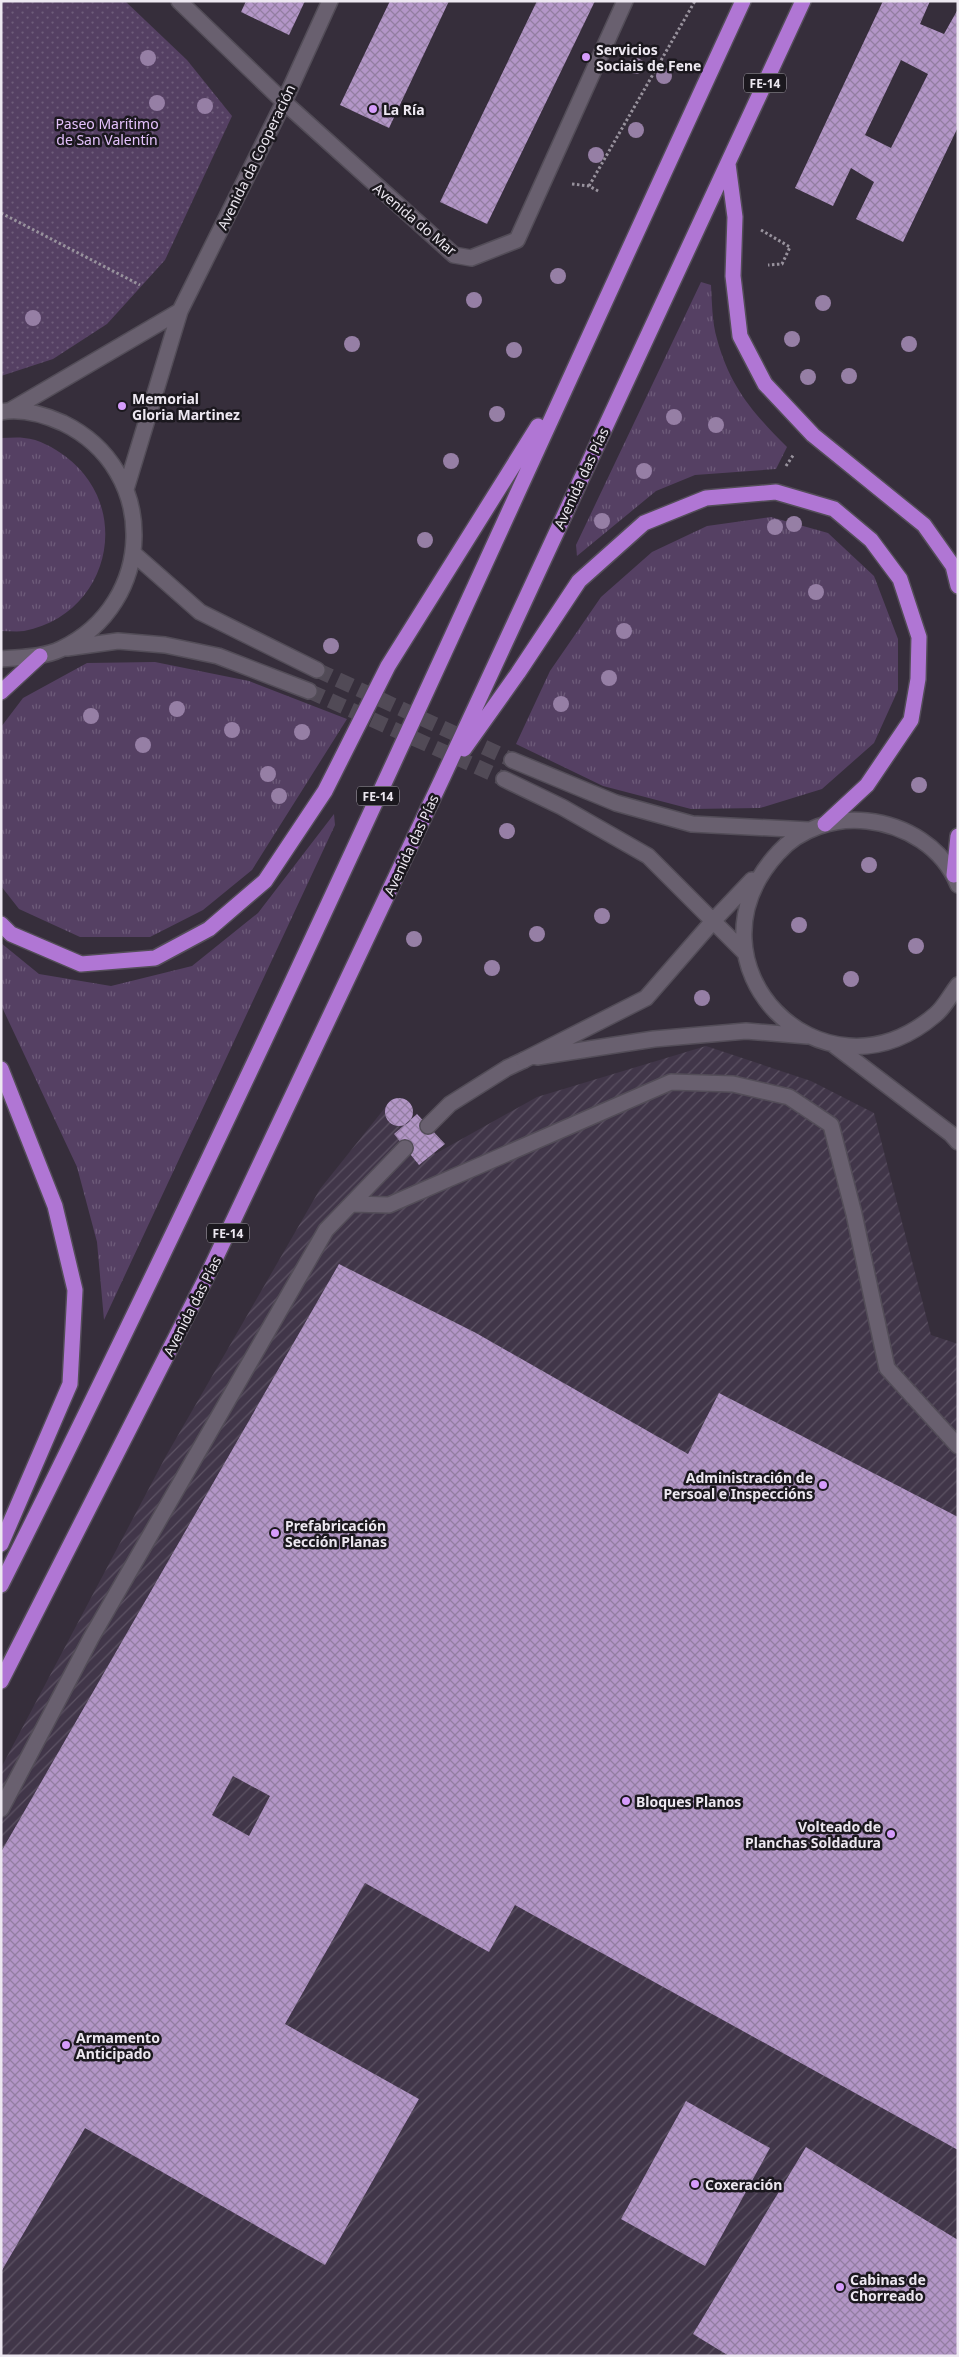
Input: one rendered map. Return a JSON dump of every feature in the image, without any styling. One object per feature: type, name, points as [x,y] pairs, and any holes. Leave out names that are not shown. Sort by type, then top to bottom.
[{"type":"highway","name":"FE-14","points":[[1,1585],[83,1422],[251,1073],[743,1]]},
{"type":"highway","name":"Avenida das Pías","points":[[1,1681],[208,1274],[442,779],[803,1]]},
{"type":"highway","points":[[728,164],[735,217],[733,276],[740,336],[765,384],[813,435],[924,525],[953,566],[958,586]]},
{"type":"highway","points":[[1,924],[11,934],[81,964],[155,958],[209,928],[265,881],[325,791],[388,666],[570,377]]},
{"type":"highway","points":[[442,779],[518,674],[579,581],[644,523],[706,498],[776,492],[834,509],[871,540],[900,579],[919,637],[918,679],[911,720],[867,785],[825,824]]},
{"type":"highway","points":[[1,692],[40,656]]},
{"type":"highway","points":[[956,880],[958,836]]},
{"type":"highway","points":[[1,1069],[55,1206],[75,1290],[70,1384],[1,1544]]},
{"type":"street","name":"Avenida do Mar","points":[[179,1],[284,102],[454,255],[471,258],[517,240],[625,1]]},
{"type":"street","name":"Avenida da Cooperación","points":[[126,489],[180,312],[284,102],[330,1]]},
{"type":"street","points":[[6,411],[180,312]]},
{"type":"street","points":[[1,659],[40,656],[60,649],[87,633],[110,611],[125,583],[134,553],[135,531],[126,489],[108,457],[80,432],[47,416],[6,411]]},
{"type":"street","points":[[134,553],[200,612],[317,670]]},
{"type":"street","points":[[60,649],[118,641],[165,645],[218,656],[308,691]]},
{"type":"street","points":[[512,760],[616,803],[692,824],[809,830]]},
{"type":"street","points":[[504,779],[562,807],[648,856],[744,952]]},
{"type":"street","points":[[428,1126],[450,1104],[507,1068],[646,998],[714,920],[784,846],[809,830],[825,824],[854,819],[884,823],[912,834],[936,852],[956,880]]},
{"type":"street","points":[[764,868],[750,894],[744,923],[744,952],[756,986],[778,1015],[807,1036]]},
{"type":"street","points":[[524,1060],[654,1039],[746,1031],[807,1036],[834,1045],[871,1046],[906,1036],[937,1014],[958,985]]},
{"type":"street","points":[[834,1045],[951,1134],[958,1142]]},
{"type":"street","points":[[351,1204],[389,1205],[671,1082],[733,1084],[789,1097],[831,1125],[854,1214],[887,1368],[958,1446]]},
{"type":"street","points":[[1,1809],[91,1638],[326,1230],[405,1148]]},
{"type":"path","points":[[589,186],[695,1]]},
{"type":"path","points":[[564,183],[589,186],[600,192]]},
{"type":"path","points":[[1,213],[140,286]]},
{"type":"path","points":[[759,229],[790,247],[782,264],[768,266]]},
{"type":"path","points":[[785,467],[794,454]]},
{"type":"shaded area","points":[[706,1046],[811,1081],[874,1113],[931,1335],[958,1344],[958,2356],[1,2356],[1,1768],[166,1456],[320,1189],[392,1099],[435,1154],[537,1097]]},
{"type":"green space","name":"Paseo Marítimo de San Valentín","points":[[1,1],[125,1],[187,60],[232,116],[165,260],[107,324],[53,359],[1,376]]},
{"type":"green space","points":[[701,282],[711,285],[715,332],[722,356],[736,385],[753,411],[787,447],[776,469],[695,475],[656,491],[577,556],[576,545]]},
{"type":"green space","points":[[1,438],[35,440],[65,456],[87,478],[100,503],[105,530],[103,557],[93,582],[76,604],[53,621],[24,631],[1,631]]},
{"type":"green space","points":[[771,517],[828,533],[874,576],[898,639],[898,690],[874,743],[822,789],[760,808],[691,809],[603,786],[516,744],[550,671],[601,597],[652,552],[707,526]]},
{"type":"green space","points":[[155,662],[249,681],[347,719],[252,870],[203,910],[150,937],[80,937],[19,909],[1,886],[1,727],[23,698],[87,663]]},
{"type":"green space","points":[[334,814],[335,825],[104,1320],[97,1242],[77,1167],[1,1005],[1,943],[39,974],[111,986],[192,966],[258,913]]},
{"type":"building","points":[[246,1],[305,1],[289,35],[241,12]]},
{"type":"building","points":[[390,1],[449,1],[389,128],[340,105]]},
{"type":"building","points":[[537,1],[595,1],[487,224],[440,202]]},
{"type":"building","points":[[883,1],[930,1],[920,24],[944,34],[958,9],[958,127],[903,242],[856,219],[874,182],[851,168],[833,206],[795,188]],"holes":[[[901,60],[928,74],[891,148],[865,135]]]},
{"type":"building","points":[[399,1098],[409,1102],[413,1112],[409,1122],[399,1126],[389,1122],[385,1112],[389,1102]]},
{"type":"building","points":[[417,1114],[445,1144],[419,1165],[394,1134]]},
{"type":"building","points":[[339,1264],[476,1333],[688,1454],[719,1393],[958,1517],[958,2150],[515,1905],[489,1952],[365,1883],[285,2024],[419,2099],[325,2265],[85,2128],[1,2272],[1,1852]],"holes":[[[233,1776],[270,1796],[249,1836],[212,1815]]]},
{"type":"building","name":"Coxeración","points":[[686,2101],[770,2148],[705,2266],[621,2219]]},
{"type":"building","name":"Cabinas de Chorreado","points":[[806,2147],[958,2240],[958,2356],[729,2356],[693,2334]]},
{"type":"tunnel","points":[[317,670],[512,760]]},
{"type":"tunnel","points":[[309,691],[504,779]]},
{"type":"place","name":"Servicios Sociais de Fene","points":[[586,57]]},
{"type":"place","name":"La Ría","points":[[373,109]]},
{"type":"place","name":"Memorial Gloria Martinez","points":[[122,406]]},
{"type":"place","name":"Administración de Persoal e Inspeccións","points":[[823,1485]]},
{"type":"place","name":"Prefabricación Sección Planas","points":[[275,1533]]},
{"type":"place","name":"Bloques Planos","points":[[626,1801]]},
{"type":"place","name":"Volteado de Planchas Soldadura","points":[[891,1834]]},
{"type":"place","name":"Armamento Anticipado","points":[[66,2045]]},
{"type":"place","name":"Coxeración","points":[[695,2184]]},
{"type":"place","name":"Cabinas de Chorreado","points":[[840,2287]]}]
